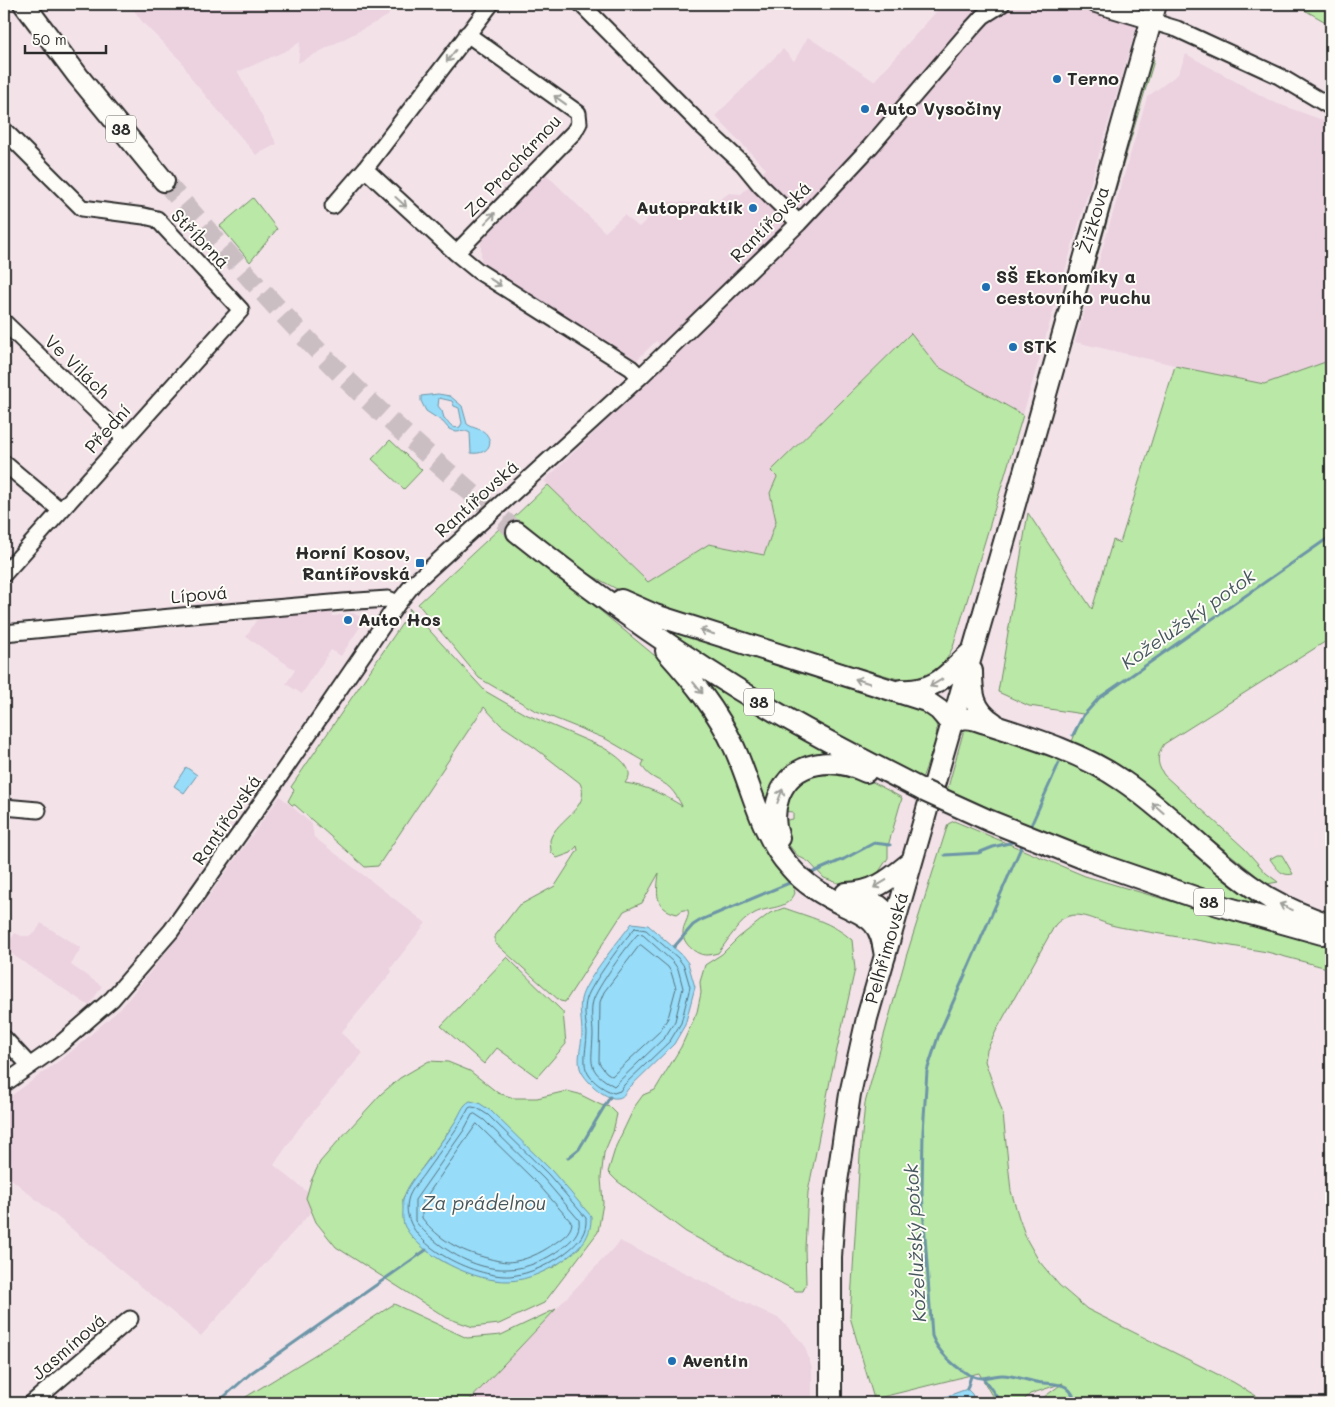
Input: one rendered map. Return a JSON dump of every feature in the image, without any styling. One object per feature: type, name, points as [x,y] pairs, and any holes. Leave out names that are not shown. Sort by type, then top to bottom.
[{"type":"main road","name":"38","points":[[24,4],[78,76],[164,181]]},
{"type":"main road","name":"Žižkova","points":[[1015,504],[1153,13]]},
{"type":"main road","name":"Pelhřimovská","points":[[831,1403],[831,1257],[834,1195],[857,1061],[921,828],[1015,504]]},
{"type":"main road","name":"38","points":[[517,532],[561,567],[676,650],[881,774],[924,791],[998,825],[1090,861],[1226,907],[1331,936]]},
{"type":"main road","points":[[561,567],[606,592],[655,615],[933,705],[951,724],[958,719],[970,718],[1077,756],[1107,770],[1130,785],[1212,855],[1252,886],[1280,904],[1331,925]]},
{"type":"main road","points":[[642,626],[702,692],[719,717],[734,746],[775,847],[820,893],[871,920],[882,922],[895,920]]},
{"type":"main road","points":[[889,690],[912,691],[929,687],[944,677],[972,651]]},
{"type":"main road","points":[[972,651],[972,688],[976,706],[986,718],[1004,729]]},
{"type":"main road","points":[[792,864],[781,843],[774,815],[784,785],[796,773],[809,766],[828,762],[881,774]]},
{"type":"main road","points":[[842,893],[862,892],[874,888],[912,861]]},
{"type":"main road","points":[[809,880],[878,906],[895,920]]},
{"type":"main road","points":[[871,920],[881,936],[885,956]]},
{"type":"street","points":[[333,206],[365,169],[491,4]]},
{"type":"street","points":[[581,4],[799,223]]},
{"type":"street","name":"Rantířovská","points":[[4,1084],[58,1046],[112,999],[171,931],[270,792],[398,603],[414,583],[430,566],[640,376],[799,223],[870,147],[983,16],[1002,4]]},
{"type":"street","points":[[1094,4],[1153,13],[1177,29],[1279,76],[1331,107]]},
{"type":"street","name":"Za Prachárnou","points":[[456,253],[574,132],[579,123],[578,113],[468,34]]},
{"type":"street","name":"Stříbrná","points":[[4,130],[82,208],[157,219],[241,310]]},
{"type":"street","points":[[365,169],[478,271],[640,376]]},
{"type":"street","name":"Přední","points":[[4,574],[124,438],[241,310]]},
{"type":"street","name":"Ve Vilách","points":[[4,322],[124,438]]},
{"type":"street","points":[[4,463],[60,510]]},
{"type":"street","name":"Lípová","points":[[4,633],[344,602],[388,599],[398,603]]},
{"type":"street","points":[[4,808],[38,810]]},
{"type":"street","points":[[4,1038],[30,1066]]},
{"type":"street","name":"Jasmínová","points":[[32,1403],[130,1319]]},
{"type":"shaded area","points":[[133,4],[393,4],[388,16],[298,63],[300,42],[290,49],[238,72],[277,144],[256,155],[193,81],[181,61],[143,23],[133,9]]},
{"type":"shaded area","points":[[943,4],[1143,4],[1023,415],[937,366],[910,334],[771,471],[777,477],[770,493],[776,521],[764,555],[709,544],[648,582],[544,481],[672,358],[656,341],[637,360],[481,264],[481,241],[546,174],[605,232],[624,215],[639,227],[665,201],[713,204],[729,193],[741,194],[766,169],[715,116],[783,49],[794,61],[808,37],[874,81]]},
{"type":"shaded area","points":[[1186,54],[1273,102],[1331,123],[1331,360],[1260,385],[1075,342],[1147,97],[1178,74]]},
{"type":"shaded area","points":[[332,611],[333,616],[353,613],[361,617],[362,624],[341,656],[331,650],[302,694],[286,684],[295,670],[246,637],[258,617]]},
{"type":"shaded area","points":[[280,796],[312,824],[314,837],[426,923],[391,968],[392,972],[341,1033],[363,1053],[300,1127],[274,1165],[320,1202],[201,1336],[4,1173],[4,1101],[67,1055],[121,1008],[189,924]]},
{"type":"shaded area","points":[[41,923],[81,948],[71,965],[102,986],[89,1006],[4,949],[15,933],[28,936],[35,933]]},
{"type":"shaded area","points":[[620,1241],[780,1319],[804,1344],[812,1368],[812,1403],[467,1403]]},
{"type":"green space","points":[[1294,4],[1331,4],[1331,25]]},
{"type":"green space","points":[[1152,57],[1154,60],[1153,64],[1115,192],[1113,190]]},
{"type":"green space","points":[[253,198],[277,229],[250,262],[220,226]]},
{"type":"green space","points":[[1111,207],[1080,317],[1077,311],[1106,208]]},
{"type":"green space","points":[[911,333],[937,366],[1023,415],[953,647],[944,664],[924,679],[898,679],[688,618],[635,599],[569,563],[512,519],[548,485],[648,582],[709,544],[764,555],[776,521],[770,493],[777,477],[771,471]]},
{"type":"green space","points":[[1331,360],[1331,638],[1164,744],[1159,756],[1159,764],[1164,775],[1245,849],[1266,873],[1278,882],[1267,884],[1131,774],[1071,744],[1083,714],[1029,706],[998,692],[1028,513],[1092,609],[1113,540],[1120,543],[1175,366],[1264,384]]},
{"type":"green space","points":[[390,440],[422,470],[404,489],[372,459]]},
{"type":"green space","points":[[500,528],[677,674],[702,706],[770,851],[792,883],[795,893],[783,905],[749,916],[718,953],[702,954],[690,948],[683,936],[688,910],[683,910],[677,914],[664,908],[660,903],[657,893],[659,873],[642,903],[624,911],[565,1002],[560,1001],[495,943],[495,936],[518,906],[555,886],[578,850],[577,846],[571,853],[557,858],[551,852],[550,840],[559,825],[578,806],[582,792],[580,783],[535,748],[501,725],[484,707],[378,866],[365,867],[295,805],[288,801],[294,790],[291,787],[410,612],[409,608],[485,691],[523,713],[606,749],[620,759],[627,767],[629,776],[625,783],[655,791],[682,806],[670,788],[645,770],[642,765],[644,761],[606,739],[534,710],[479,678],[418,604]]},
{"type":"green space","points":[[656,627],[671,627],[925,707],[933,716],[937,730],[934,747],[922,779],[811,723]]},
{"type":"green space","points":[[697,673],[828,751],[827,754],[804,759],[787,769],[775,785],[764,806]]},
{"type":"green space","points":[[965,726],[1043,749],[1106,778],[1272,907],[1265,910],[1141,871],[1007,818],[947,791]]},
{"type":"green space","points":[[819,769],[869,780],[902,798],[888,846],[888,858],[878,873],[864,880],[838,883],[824,878],[809,862],[798,856],[786,840],[781,821],[793,819],[793,812],[781,811],[792,785]]},
{"type":"green space","points":[[954,821],[1085,876],[1238,921],[1331,943],[1331,969],[1267,952],[1119,927],[1089,917],[1069,916],[1055,925],[996,1031],[987,1050],[985,1061],[1003,1114],[1011,1191],[1027,1240],[1039,1261],[1059,1285],[1087,1309],[1233,1382],[1268,1403],[1036,1403],[1063,1383],[1030,1394],[1021,1403],[996,1403],[979,1373],[874,1399],[850,1317],[865,1103],[906,957],[948,824]]},
{"type":"green space","points":[[1277,855],[1282,855],[1293,874],[1282,873],[1277,868],[1270,859]]},
{"type":"green space","points":[[784,908],[828,924],[852,940],[855,969],[808,1192],[805,1248],[806,1283],[803,1291],[796,1291],[686,1232],[617,1181],[608,1172],[616,1146],[635,1106],[643,1095],[655,1090],[681,1047],[697,1012],[701,993],[700,982],[705,965],[722,954],[738,938],[770,913]]},
{"type":"green space","points":[[507,957],[563,1012],[566,1044],[537,1077],[497,1048],[484,1064],[441,1026]]},
{"type":"green space","points":[[429,1061],[448,1062],[470,1071],[498,1093],[514,1098],[537,1098],[567,1091],[610,1107],[617,1114],[613,1132],[604,1153],[601,1178],[603,1203],[598,1232],[544,1303],[499,1324],[473,1327],[447,1318],[336,1247],[316,1222],[306,1198],[311,1181],[320,1162],[381,1094],[400,1078]],"holes":[[[466,1104],[580,1247],[554,1267],[496,1280],[469,1273],[444,1262],[426,1250],[405,1226],[403,1198]]]},
{"type":"green space","points":[[394,1304],[467,1338],[501,1335],[556,1309],[467,1403],[236,1403],[339,1340]]},
{"type":"water","points":[[438,394],[450,396],[462,406],[467,424],[486,434],[490,442],[488,448],[480,453],[471,453],[470,433],[466,431],[456,432],[449,429],[443,422],[426,411],[421,401],[421,396]],"holes":[[[439,398],[452,401],[454,406],[459,408],[462,423],[457,428],[444,418],[438,406]]]},
{"type":"water","points":[[186,767],[197,775],[184,793],[174,786]]},
{"type":"water","points":[[632,923],[648,925],[681,954],[688,963],[695,987],[685,1025],[674,1044],[622,1096],[612,1098],[595,1088],[585,1078],[580,1068],[579,1059],[582,1034],[580,1003],[589,982]]},
{"type":"water","name":"Za prádelnou","points":[[470,1101],[479,1103],[491,1111],[552,1171],[591,1216],[590,1230],[581,1246],[553,1267],[538,1274],[509,1281],[481,1277],[466,1272],[437,1258],[413,1238],[404,1225],[403,1201],[408,1187],[449,1132],[463,1108]]},
{"type":"water","points":[[967,1389],[972,1394],[975,1403],[938,1403],[939,1399]]},
{"type":"waterway","name":"Koželužský potok","points":[[1073,735],[1083,716],[1099,698],[1331,536]]},
{"type":"waterway","name":"Koželužský potok","points":[[1029,830],[1059,763]]},
{"type":"waterway","points":[[945,855],[978,853],[1017,841]]},
{"type":"waterway","points":[[809,874],[844,859],[874,843],[890,845]]},
{"type":"waterway","name":"Koželužský potok","points":[[1023,843],[939,1034],[927,1071],[922,1193],[932,1336],[948,1359],[972,1376],[983,1378],[1006,1375],[1036,1382],[1059,1384],[1070,1390],[1075,1403]]},
{"type":"waterway","points":[[674,947],[693,925],[701,920],[794,881]]},
{"type":"waterway","points":[[568,1158],[579,1149],[610,1097]]},
{"type":"waterway","points":[[217,1403],[251,1373],[426,1250]]},
{"type":"waterway","points":[[967,1389],[971,1376]]},
{"type":"waterway","points":[[984,1379],[1001,1403]]},
{"type":"tunnel","points":[[164,181],[230,256],[344,377],[407,436],[517,532]]},
{"type":"place","name":"Terno","points":[[1057,79]]},
{"type":"place","name":"Auto Vysočiny","points":[[865,109]]},
{"type":"place","name":"Autopraktik","points":[[753,208]]},
{"type":"place","name":"SŠ Ekonomiky a cestovního ruchu","points":[[986,287]]},
{"type":"place","name":"STK","points":[[1013,347]]},
{"type":"place","name":"Horní Kosov, Rantířovská","points":[[420,563]]},
{"type":"place","name":"Auto Hos","points":[[348,620]]},
{"type":"place","name":"Aventin","points":[[672,1361]]}]
